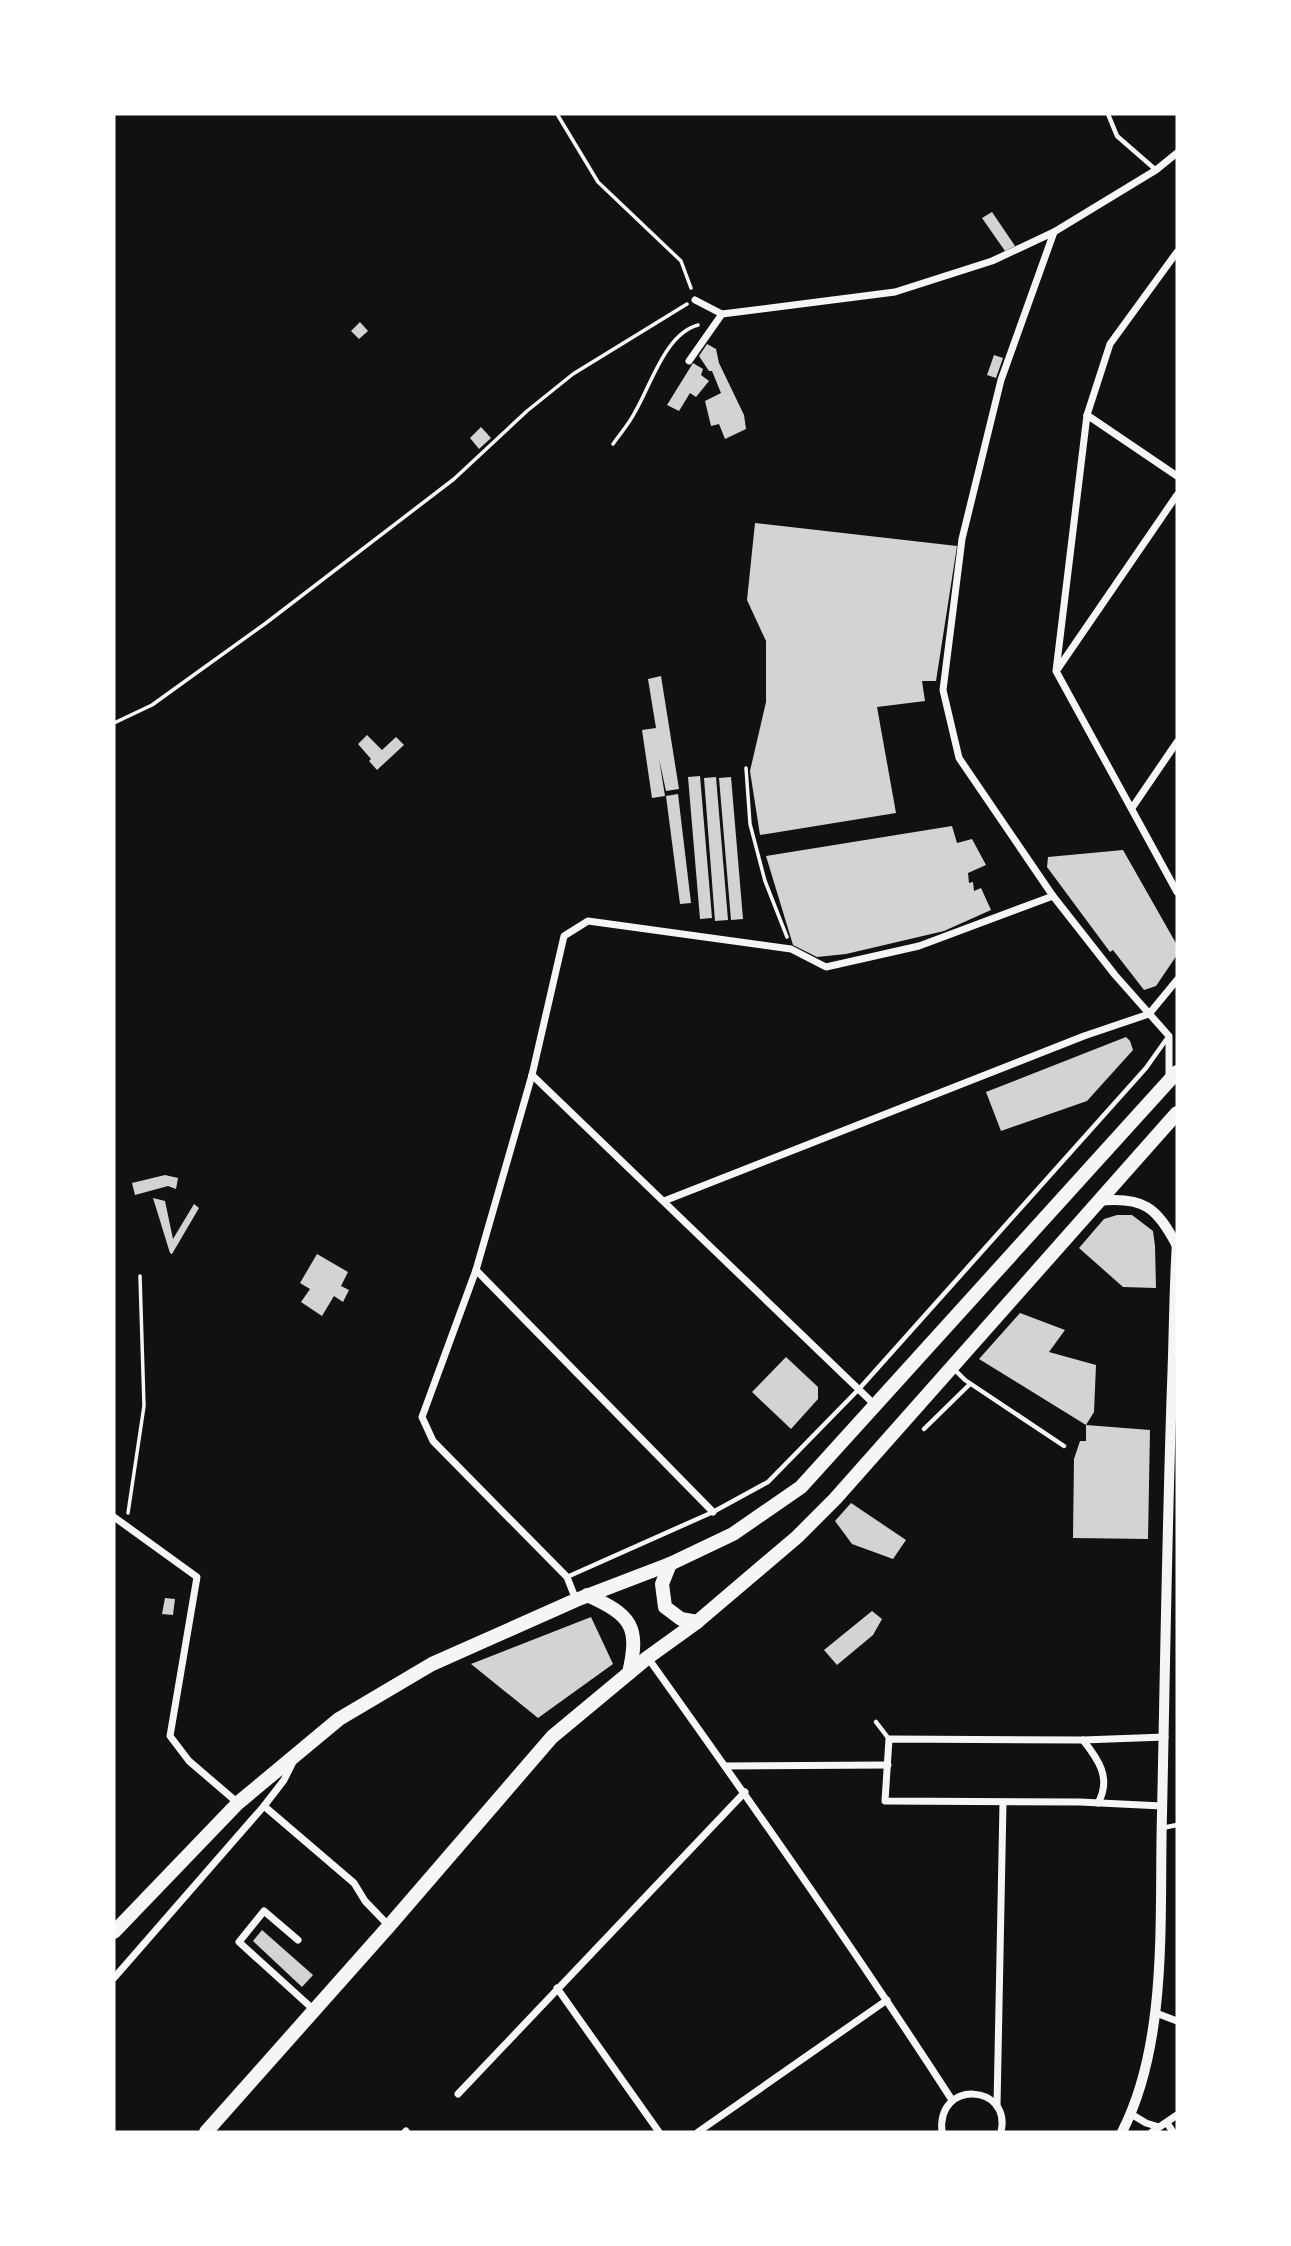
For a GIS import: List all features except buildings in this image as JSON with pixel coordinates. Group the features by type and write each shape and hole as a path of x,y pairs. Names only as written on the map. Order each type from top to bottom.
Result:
{"highway":[{"path":"114,1932 238,1803 339,1719 432,1664 582,1598 670,1564 733,1534 801,1487 1173,1077"},
{"path":"206,2132 390,1926 552,1737 647,1658 697,1622 797,1537 825,1509 1177,1113"},
{"path":"670,1564 662,1584 665,1607 681,1619 697,1622"},
{"path":"582,1598 608,1605 625,1619 633,1630 635,1649 629,1673"}],"street":[{"path":"695,300 722,314 895,292 992,261 1054,232 1156,170 1177,153"},
{"path":"1054,232 1002,380 962,539 943,690 960,758 1053,895 1115,975 1149,1014 1173,1036 1173,1077"},
{"path":"1177,252 1110,344 1087,415 1056,671 1177,892"},
{"path":"689,361 722,314"},
{"path":"1087,415 1177,476"},
{"path":"1056,671 1177,495"},
{"path":"1132,808 1177,742"},
{"path":"582,1598 566,1577 433,1441 422,1418 476,1270 533,1075 564,936 588,920 791,949 826,967 919,946 1053,895"},
{"path":"664,1200 1084,1036 1149,1014 1177,981"},
{"path":"533,1075 876,1405"},
{"path":"1098,1201 1139,1201 1149,1206 1177,1244 1169,1466 1157,2013 1142,2081 1122,2132"},
{"path":"476,1270 713,1512"},
{"path":"114,1517 197,1577 170,1736 189,1761 238,1803"},
{"path":"647,1658 745,1792 952,2100"},
{"path":"1162,1806 885,1801 889,1739 1083,1740 1165,1737"},
{"path":"1083,1740 1100,1762 1104,1792 1098,1803"},
{"path":"114,1978 264,1806 284,1780 296,1753"},
{"path":"725,1766 888,1765"},
{"path":"458,2094 745,1792"},
{"path":"997,2106 1003,1803"},
{"path":"264,1806 354,1883 365,1901 390,1926"},
{"path":"298,1941 264,1911 239,1942 314,2010"},
{"path":"557,1988 659,2132"},
{"path":"698,2132 887,2000"},
{"path":"1157,2013 1177,2021"},
{"path":"942,2132 944,2111 952,2100 972,2093 982,2095 997,2106 1002,2116 1001,2132"},
{"path":"1131,2114 1146,2123 1173,2132"},
{"path":"1160,2127 1177,2115"}],"lane":[{"path":"1108,114 1117,136 1156,170"},
{"path":"566,1577 713,1512 768,1482 859,1389 1173,1036"},
{"path":"952,1367 970,1384 1064,1446"},
{"path":"924,1429 970,1384"},
{"path":"876,1722 889,1739"},
{"path":"1161,1828 1177,1825"}],"path":[{"path":"114,723 152,705 266,623 454,479 527,411 573,374 695,300 681,261 598,182 557,114"},
{"path":"613,444 634,415 669,346 687,328 705,323 713,326"},
{"path":"746,768 750,824 765,881 791,949"},
{"path":"127,1526 144,1406 140,1276"}]}
